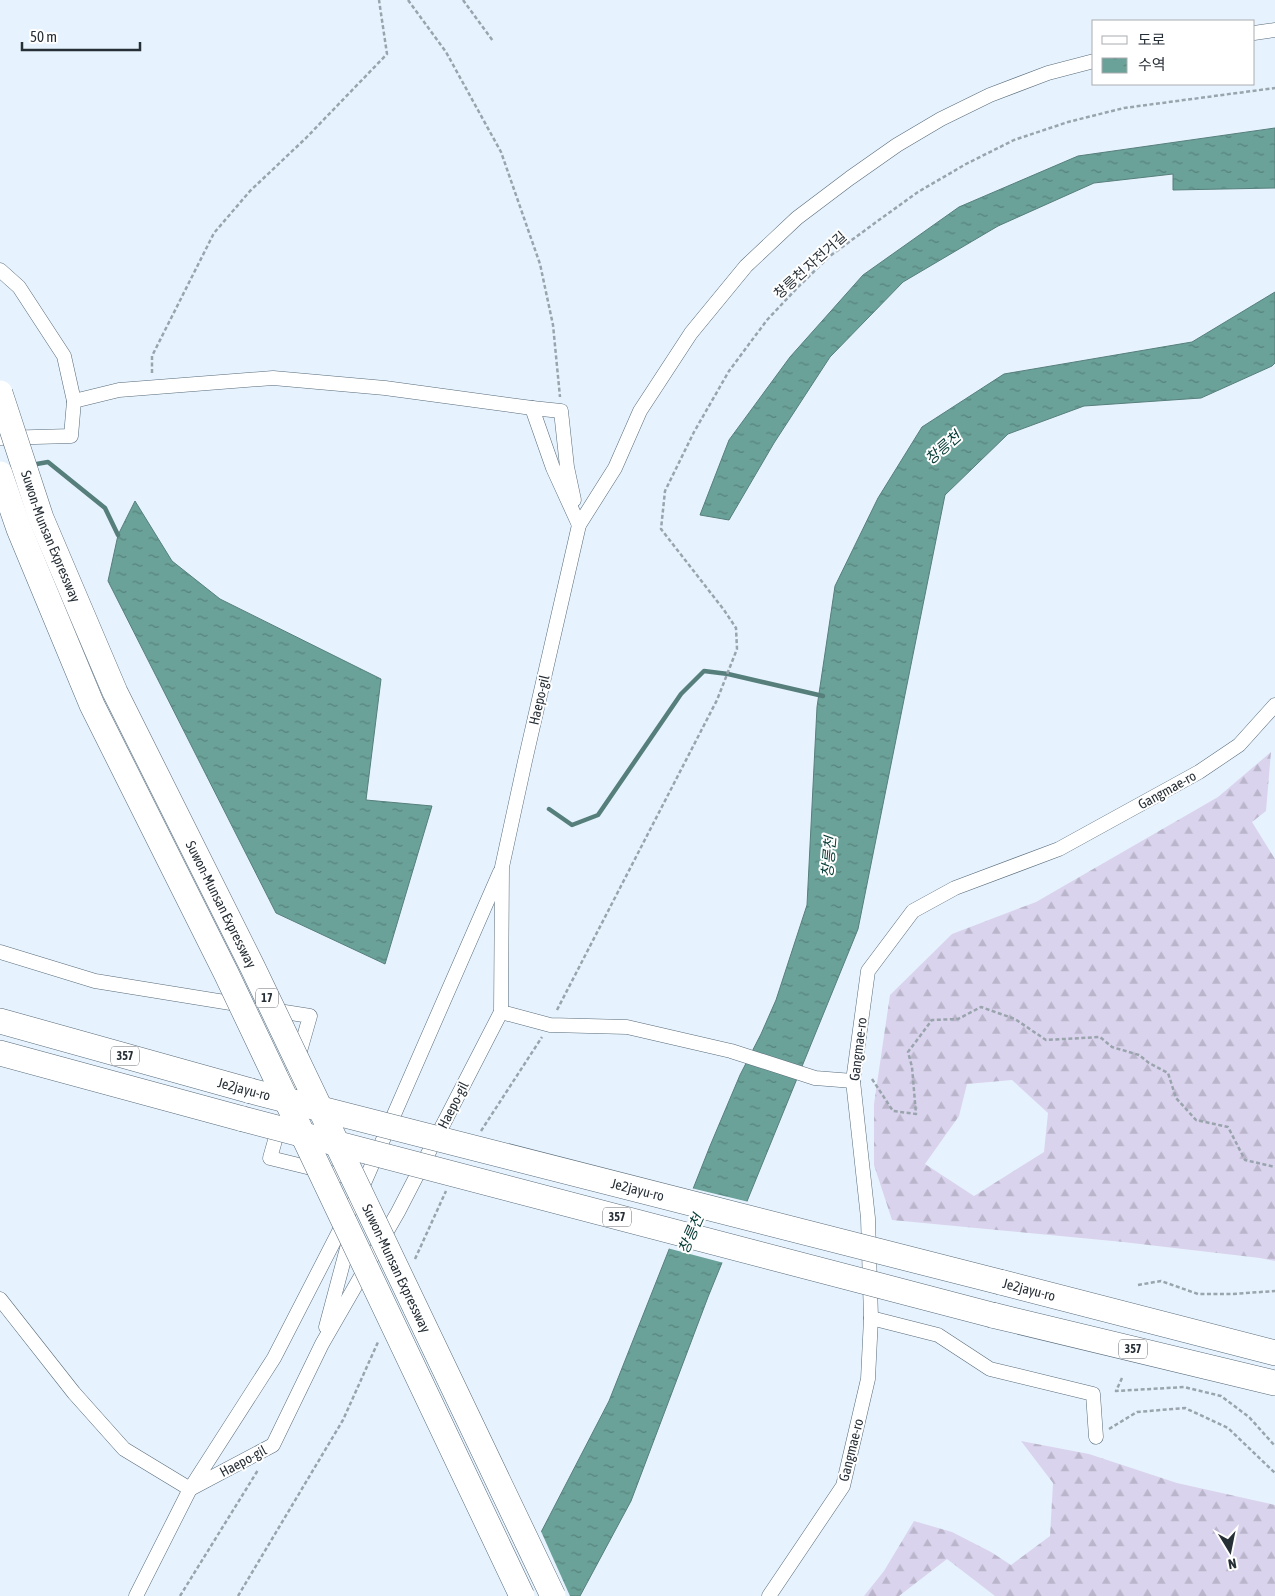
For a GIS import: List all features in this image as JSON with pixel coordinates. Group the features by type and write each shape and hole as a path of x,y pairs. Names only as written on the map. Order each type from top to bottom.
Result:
{"highway":[{"name":"Suwon-Munsan Expressway","path":"0,392 41,518 115,692 257,978 553,1596"},
{"name":"Suwon-Munsan Expressway","path":"0,474 19,529 92,705 231,982 522,1596"},
{"name":"Je2jayu-ro","path":"0,1021 251,1092 1275,1353"},
{"name":"357","path":"0,1053 243,1120 992,1315 1275,1383"}],"street":[{"path":"1255,33 1275,30"},
{"path":"579,525 615,468 640,411 692,333 746,266 797,218 897,145 941,119 990,94 1048,73 1092,62"},
{"path":"0,270 19,287 64,356 74,401 71,436 0,438"},
{"path":"74,401 119,390 273,378 385,388 561,411 567,467 579,525"},
{"path":"532,408 553,468 579,525"},
{"name":"Haepo-gil","path":"190,1489 273,1445 322,1344 398,1212 500,1012 502,867 579,525"},
{"name":"Gangmae-ro","path":"769,1596 842,1486 868,1379 871,1318 868,1218 853,1081 868,972 913,911 955,888 1060,849 1199,772 1239,745 1275,705"},
{"path":"136,1596 190,1489 274,1358 365,1181 502,867"},
{"path":"0,952 95,981 310,1016 270,1158 365,1181"},
{"path":"500,1012 550,1025 627,1027 731,1051 815,1078 853,1081"},
{"path":"322,1344 365,1181"},
{"path":"0,1299 74,1393 124,1450 190,1489"},
{"path":"871,1318 938,1335 990,1369 1093,1394 1096,1437"}],"path":[{"path":"152,387 152,356 214,233 250,192 306,138 387,54 379,0"},
{"path":"408,0 446,52 501,152 540,264 553,325 561,411"},
{"path":"463,0 493,41"},
{"name":"창릉천 자전거길","path":"717,700 737,649 736,628 661,529 665,491 694,432 729,372 766,320 830,256 879,220 918,192 966,164 1014,140 1068,122 1124,108 1275,88"},
{"path":"872,1079 893,1111 916,1114 912,1067 908,1052 932,1020 958,1019 981,1007 1015,1019 1046,1040 1100,1036 1112,1047 1139,1056 1168,1073 1176,1098 1196,1120 1228,1127 1245,1160 1275,1166"},
{"path":"1138,1285 1161,1281 1198,1294 1233,1294 1275,1290"},
{"path":"1122,1378 1116,1391 1184,1387 1221,1396 1249,1417 1275,1446"},
{"path":"1096,1437 1137,1412 1185,1408 1228,1428 1275,1473"},
{"path":"180,1596 258,1470"}],"green space":[{"path":"1271,752 1266,811 1252,822 1275,859 1275,1261 1123,1242 892,1220 874,1165 874,1104 890,995 952,934 1036,902 1218,797","holes":["1012,1080 1048,1113 1044,1152 974,1196 925,1164 959,1116 967,1084"]},
{"path":"1021,1441 1089,1454 1177,1483 1275,1505 1275,1596 995,1596 947,1559 899,1596 864,1596 884,1571 914,1521 952,1532 991,1552 1011,1565 1050,1536 1053,1483"}],"water":[{"path":"1275,128 1275,188 1173,190 1173,174 1094,183 998,226 903,282 830,357 774,443 729,520 700,515 729,440 790,357 863,275 959,207 1078,156"},
{"name":"창릉천","path":"1275,292 1275,363 1272,366 1201,398 1084,406 1008,434 945,495 858,929 708,1297 631,1501 580,1596 508,1596 609,1401 710,1146 740,1075 776,1000 807,905 817,707 835,586 878,498 922,427 1004,374 1192,342"},
{"path":"135,501 172,561 220,599 381,679 366,800 432,806 385,964 276,913 108,581 118,535"}],"pier":[{"path":"691,1188 749,1202 724,1263 667,1248"},
{"path":"540,1529 570,1596 513,1596 509,1589"}],"waterway":[{"path":"31,465 48,462 105,508 118,535"},
{"path":"549,809 572,825 598,815 681,694 704,671 728,674 823,696"}]}
